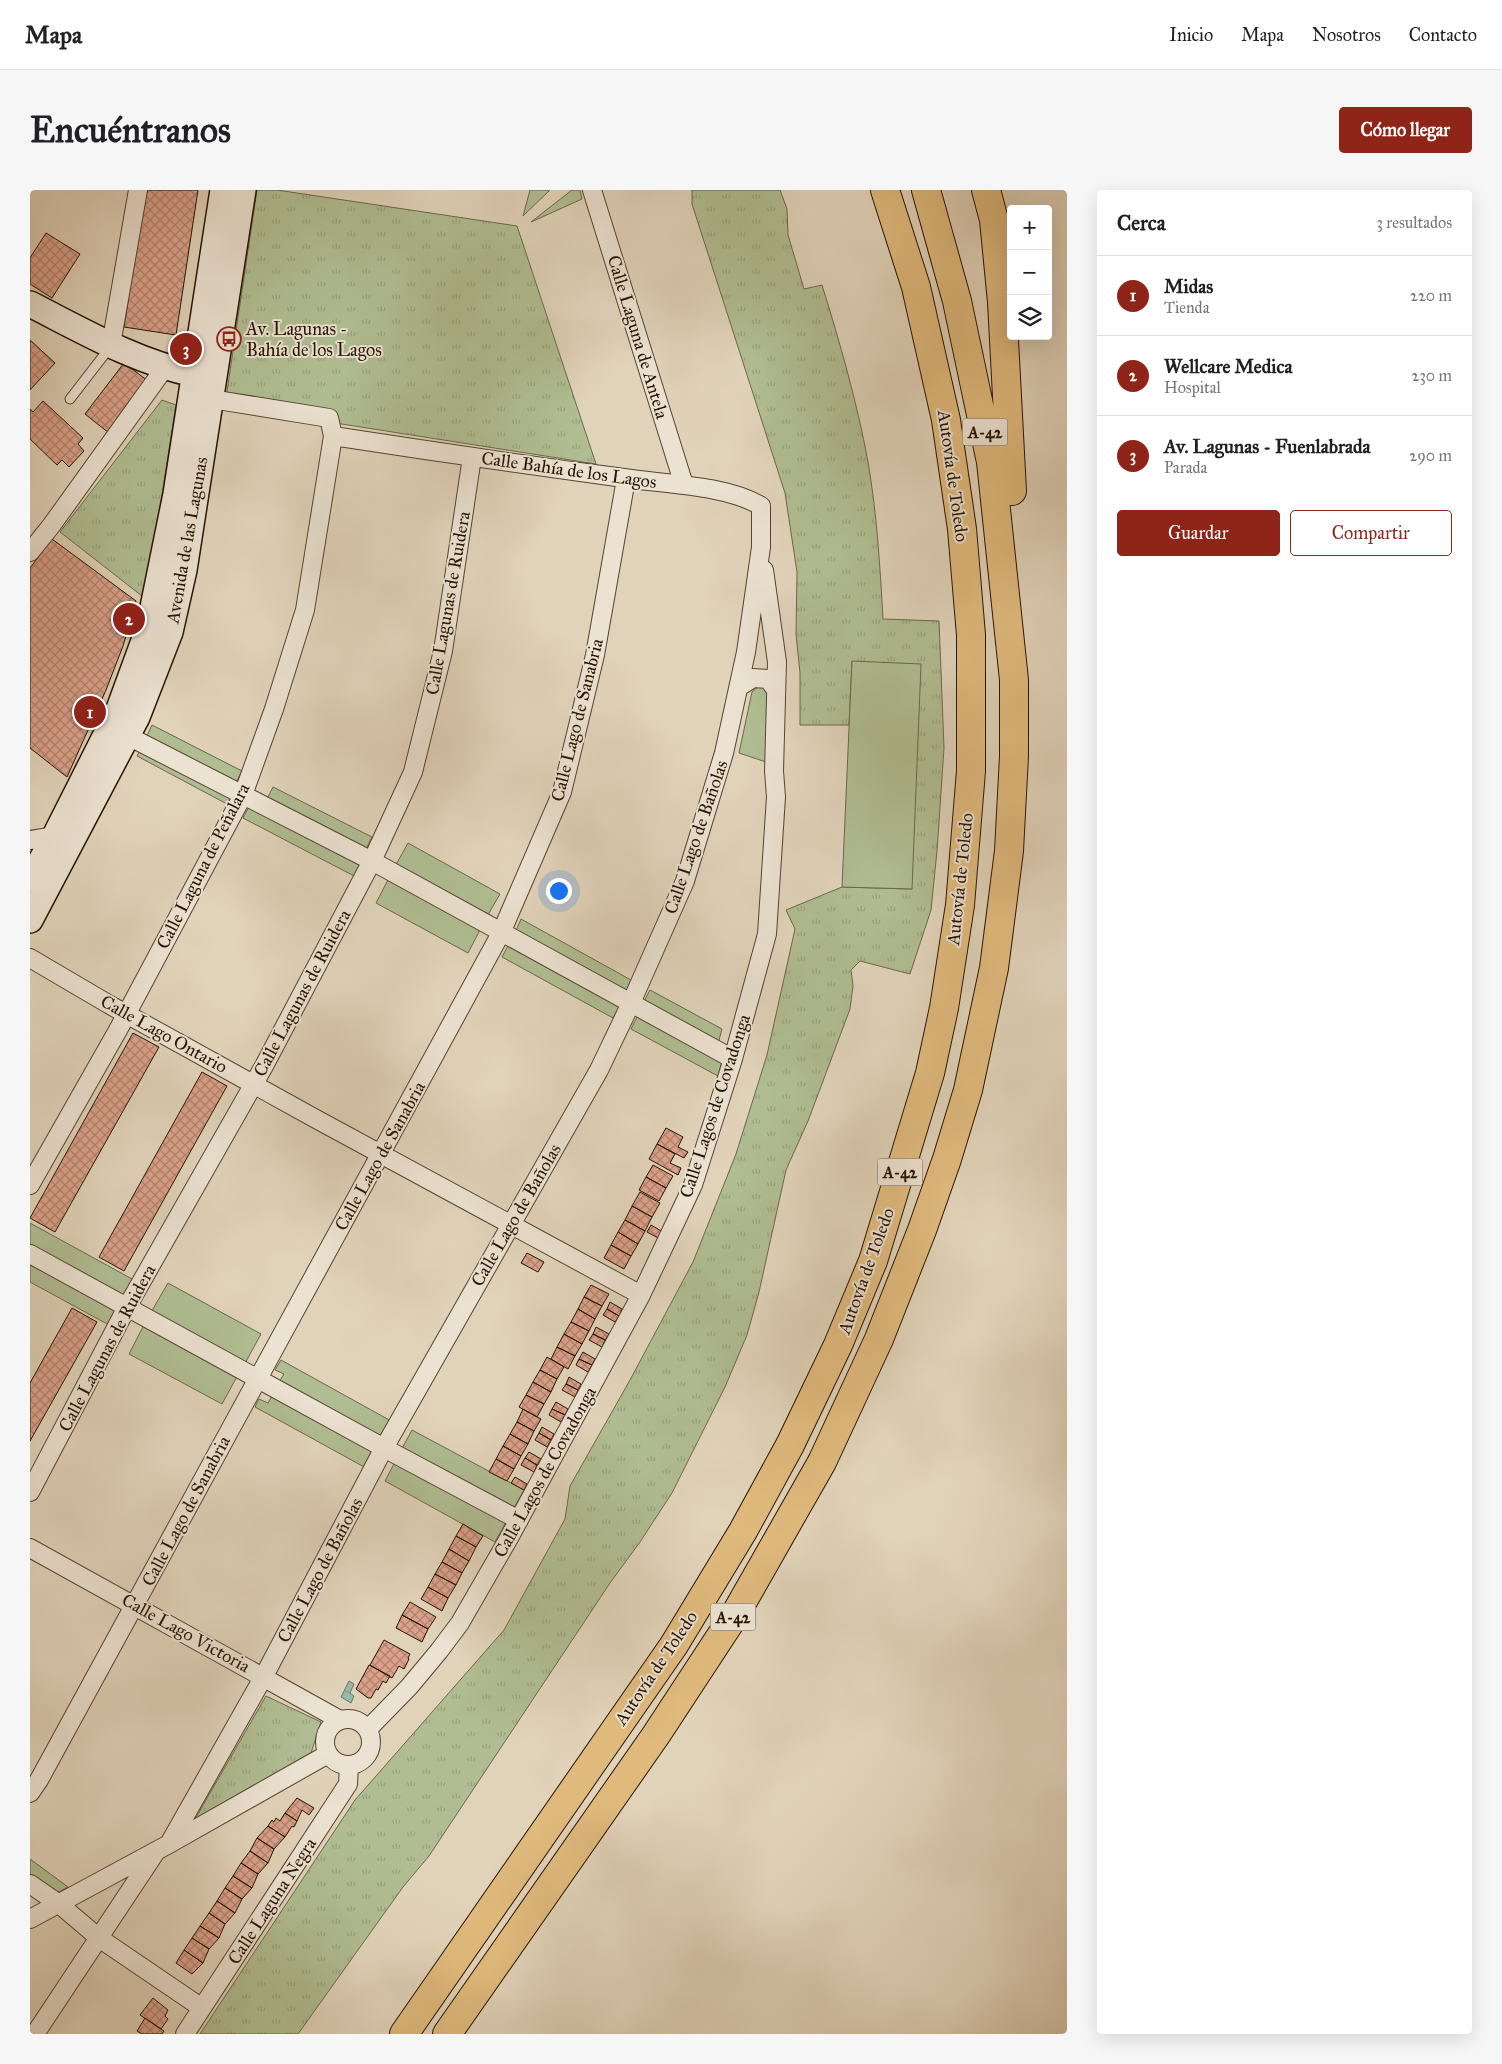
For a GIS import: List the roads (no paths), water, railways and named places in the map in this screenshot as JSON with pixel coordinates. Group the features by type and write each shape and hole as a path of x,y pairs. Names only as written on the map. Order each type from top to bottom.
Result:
{"highway":[{"name":"Autovía de Toledo","path":"404,2034 674,1645 790,1446 838,1346 874,1261 930,1073 944,1008 960,905 971,772 971,635 962,529 946,420 916,287 885,190"},
{"name":"Autovía de Toledo","path":"447,2034 656,1735 736,1613 822,1462 879,1339 922,1230 947,1159 968,1090 994,968 1009,851 1014,756 1014,680 991,462 957,301 926,190"},
{"path":"986,190 994,220 1002,302 1016,551 1014,680"}],"main road":[{"name":"Avenida de las Lagunas","path":"30,880 55,836 119,710 149,627 176,494 223,190"},
{"name":"Avenida de las Lagunas","path":"30,920 128,736 170,632 184,570 243,190"},
{"path":"30,304 111,345 166,366 194,374"}],"street":[{"path":"111,345 138,190"},
{"name":"Calle Laguna de Antela","path":"592,190 684,485"},
{"path":"30,552 52,526 166,366"},
{"path":"211,399 329,418 333,436"},
{"name":"Calle Bahía de los Lagos","path":"333,436 472,457 684,485 747,498 761,506 761,547"},
{"name":"Calle Laguna de Peñalara","path":"30,1185 126,1014 243,795 274,709 305,610 333,436"},
{"name":"Calle Lagunas de Ruidera","path":"30,1492 127,1307 254,1085 372,861 413,772 441,659 472,457"},
{"name":"Calle Lago de Sanabria","path":"30,1793 136,1605 501,933 562,792 595,655 626,478"},
{"name":"Calle Lago de Bañolas","path":"35,2034 99,1938 163,1848 264,1676 384,1448 599,1070 631,1003 685,880 724,753 746,652 761,547"},
{"name":"Calle Lagos de Covadonga","path":"368,1729 409,1687 450,1638 519,1520 641,1295 693,1185 733,1059 767,934 776,797 774,771 777,662 761,547"},
{"path":"739,687 753,678 768,679 776,690"},
{"path":"128,736 372,861 733,1059"},
{"path":"30,840 55,836"},
{"name":"Calle Lago Ontario","path":"30,958 254,1085 641,1295"},
{"path":"30,1254 519,1520"},
{"name":"Calle Lago Victoria","path":"30,1548 264,1676 340,1720"},
{"path":"355,1719 368,1729 372,1741 367,1756 357,1764 341,1764 328,1754 325,1746 328,1730 340,1720 355,1719"},
{"path":"30,1919 163,1848 328,1754"},
{"name":"Calle Laguna Negra","path":"186,2034 348,1784 349,1765"},
{"path":"30,1884 59,1904 99,1938 202,2008"}],"lane":[{"path":"70,399 111,345"}],"water":[{"path":"349,1681 354,1684 350,1693 354,1696 351,1703 341,1697"}],"place":[{"name":"Av. Lagunas - Bahía de los Lagos","path":"229,339"},
{"name":"Av. Lagunas - Fuenlabrada","path":"186,349"},
{"name":"Wellcare Medica","path":"129,619"},
{"name":"Midas","path":"90,712"}]}
